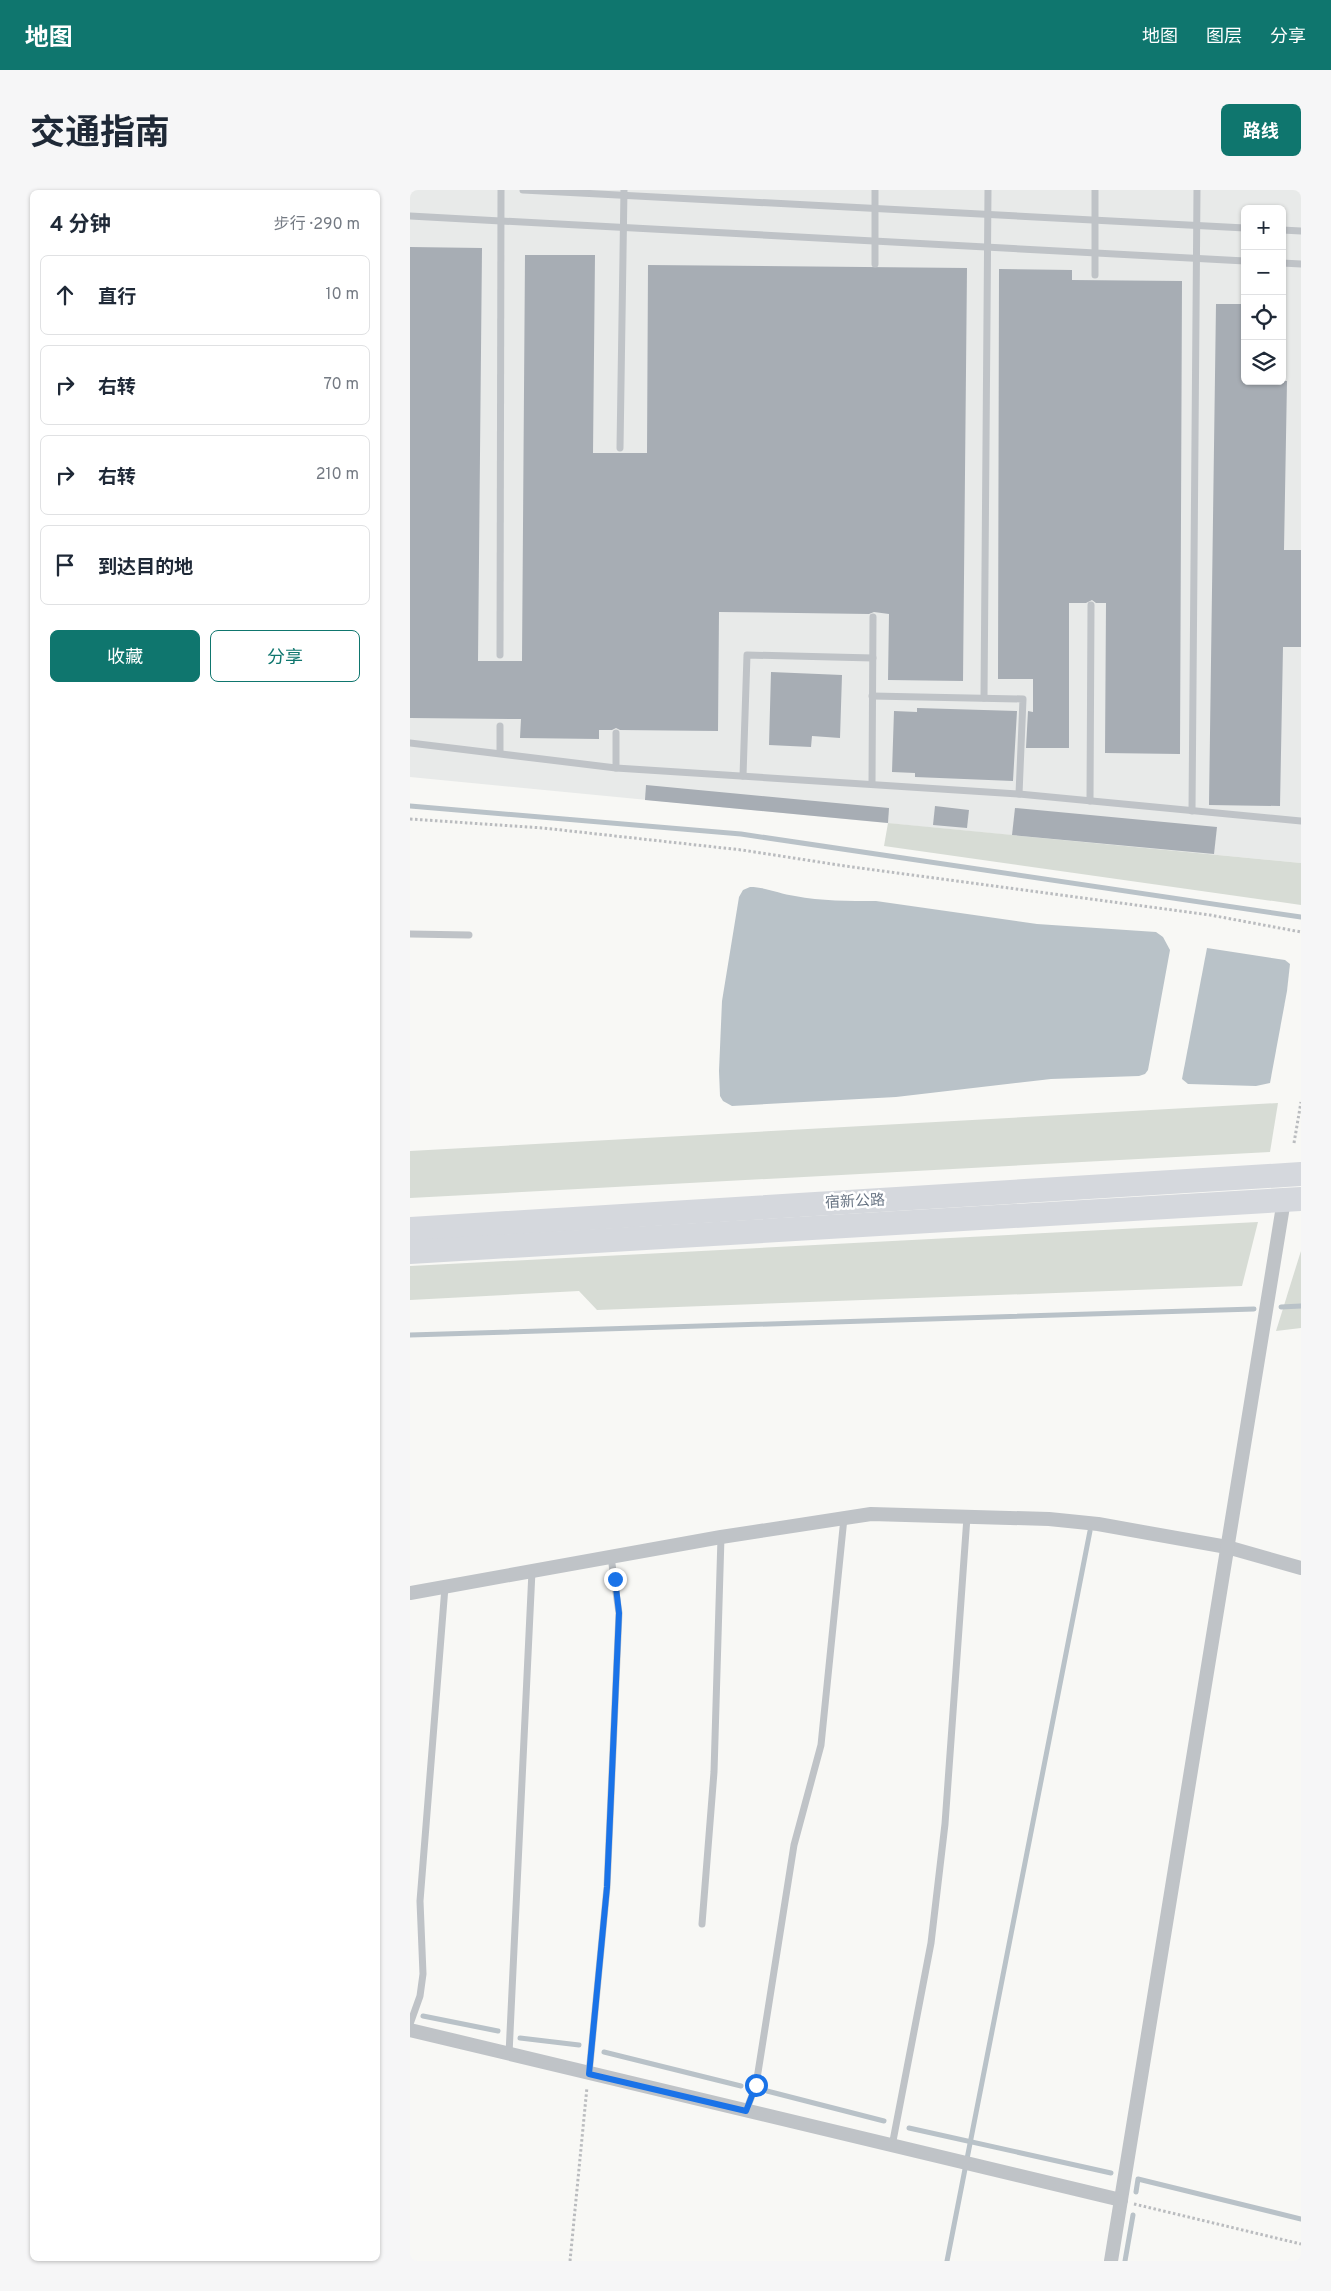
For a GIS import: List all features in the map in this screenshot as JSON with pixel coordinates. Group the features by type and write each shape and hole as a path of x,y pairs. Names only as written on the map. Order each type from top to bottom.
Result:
{"highway":[{"name":"宿新公路","path":"410,1228 1301,1174"},
{"name":"宿新公路","path":"410,1252 1293,1199"}],"street":[{"path":"1112,2261 1227,1548 1293,1199"},
{"path":"410,1593 721,1537 871,1514 1049,1519 1098,1524 1227,1548 1301,1568"},
{"path":"410,2030 1121,2200"}],"lane":[{"path":"500,655 501,190"},
{"path":"523,190 624,193 875,209 1241,228"},
{"path":"875,190 875,264"},
{"path":"984,698 988,190"},
{"path":"1095,190 1095,275"},
{"path":"1192,811 1197,190"},
{"path":"620,448 624,193"},
{"path":"410,216 1241,261"},
{"path":"1286,230 1301,231"},
{"path":"1286,263 1301,264"},
{"path":"1090,801 1091,605"},
{"path":"872,784 873,617"},
{"path":"743,776 747,655 872,658"},
{"path":"872,696 1023,699 1020,794"},
{"path":"500,726 500,752"},
{"path":"616,733 616,768"},
{"path":"410,743 500,752 616,768 1020,794 1301,821"},
{"path":"410,934 468,936"},
{"path":"892,2146 932,1942 945,1824 967,1517"},
{"path":"746,2111 756,2085 794,1845 821,1745 844,1518"},
{"path":"702,1924 714,1772 721,1537"},
{"path":"589,2074 607,1887 619,1623 611,1557"},
{"path":"510,2054 532,1571"},
{"path":"410,2024 420,1996 423,1974 420,1902 445,1587"}],"path":[{"path":"410,819 543,828 742,850 845,866 1210,915 1301,932"},
{"path":"1294,1143 1301,1102"},
{"path":"570,2261 589,2074"},
{"path":"1121,2200 1301,2244"}],"shaded area":[{"path":"410,190 1301,190 1301,863 410,777"},
{"path":"888,823 1301,863 1301,905 884,846"},
{"path":"750,887 805,898 876,901 1037,924 1156,932 1163,937 1170,950 1148,1070 1145,1074 1139,1076 1051,1079 896,1097 732,1106 723,1101 720,1096 719,1071 722,1001 739,897 743,890"},
{"path":"1207,948 1285,960 1290,964 1287,991 1270,1083 1256,1086 1188,1084 1182,1079"},
{"path":"1278,1103 1270,1152 410,1198 410,1151"},
{"path":"1258,1222 1242,1286 597,1310 579,1291 410,1300 410,1266"},
{"path":"1301,1251 1301,1328 1276,1331 1300,1254"}],"building":[{"path":"410,247 482,248 478,661 522,661 525,255 595,255 593,453 647,453 648,265 967,268 963,681 888,680 889,614 874,612 869,614 719,612 718,731 620,730 616,728 612,730 599,730 599,739 520,738 521,719 410,718"},
{"path":"999,269 1072,270 1072,280 1182,281 1180,754 1105,753 1106,603 1096,603 1092,600 1086,603 1069,603 1069,748 1026,748 1028,711 1033,712 1033,679 998,679"},
{"path":"1216,304 1241,304 1241,385 1286,385 1287,381 1284,550 1301,550 1301,647 1283,647 1280,806 1209,805"},
{"path":"771,672 842,675 840,738 812,736 811,747 769,745"},
{"path":"917,708 1017,711 1013,781 915,777 915,773 892,772 894,711 917,712"},
{"path":"646,785 889,808 888,823 645,800"},
{"path":"935,806 969,810 967,828 933,825"},
{"path":"1015,808 1217,827 1214,854 1012,835"}],"waterway":[{"path":"410,806 741,834 1301,917"},
{"path":"1281,1307 1301,1306"},
{"path":"410,1335 1254,1309"},
{"path":"947,2261 1090,1531"},
{"path":"423,2016 498,2031"},
{"path":"520,2038 579,2045"},
{"path":"604,2052 741,2086"},
{"path":"767,2091 884,2121"},
{"path":"909,2128 1111,2173"},
{"path":"1136,2192 1138,2179 1301,2219"},
{"path":"1125,2261 1133,2215"}],"route":[{"path":"615,1579 619,1613 607,1887 589,2074 746,2111 756,2085"}]}
